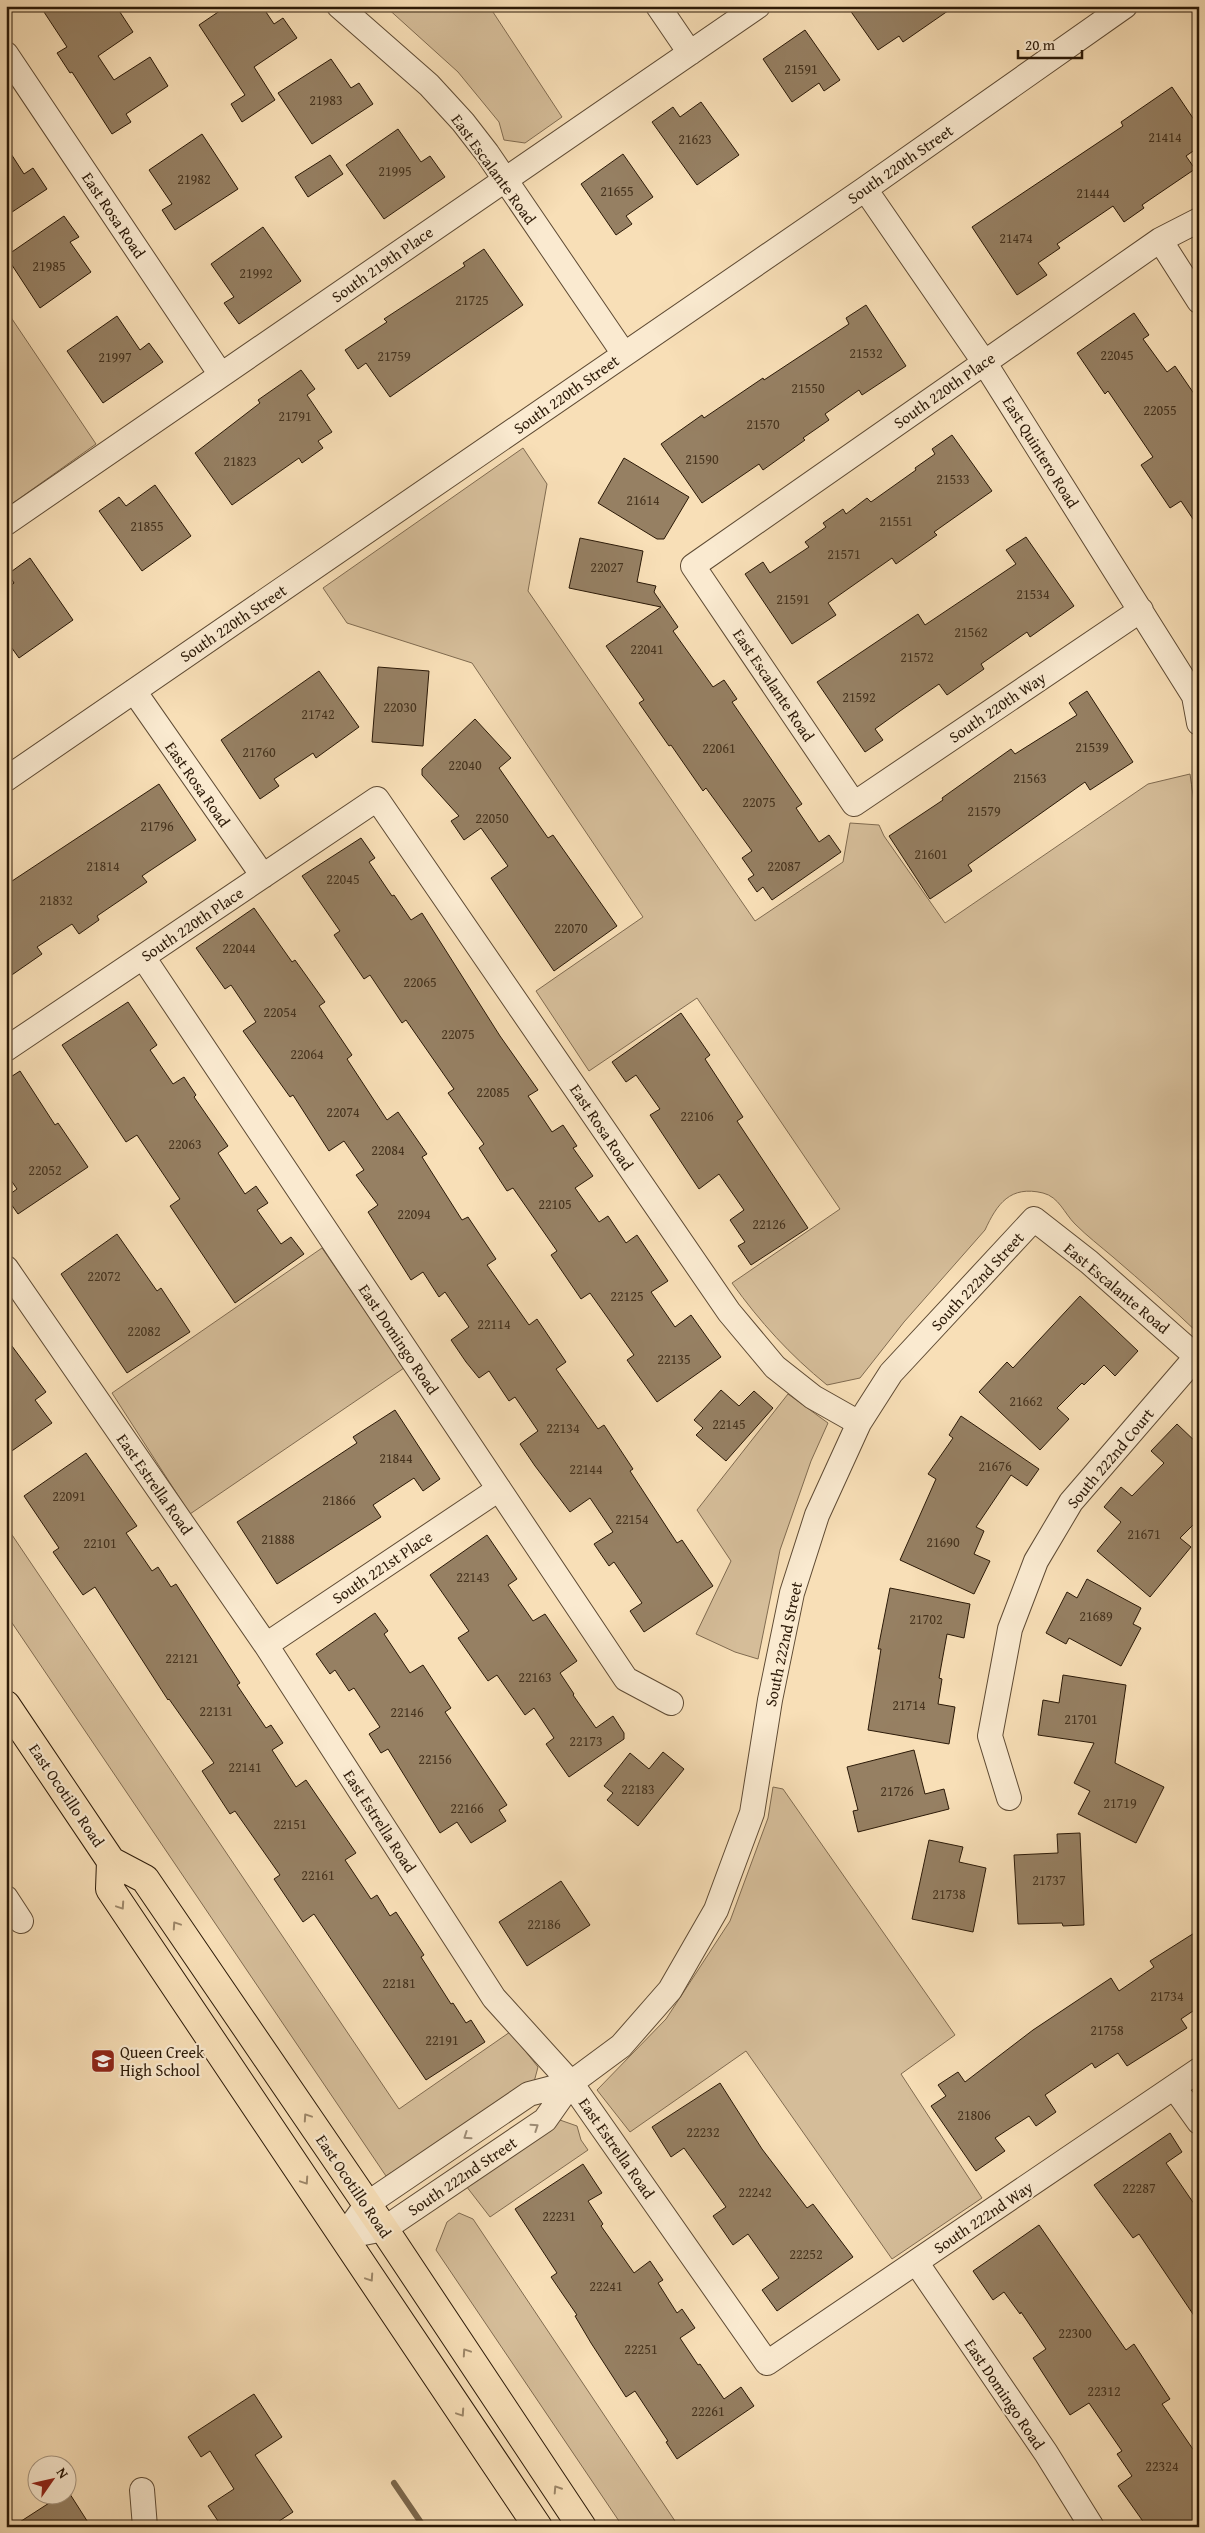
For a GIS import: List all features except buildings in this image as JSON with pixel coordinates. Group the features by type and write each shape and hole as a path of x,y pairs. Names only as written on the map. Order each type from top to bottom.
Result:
{"main road":[{"name":"East Ocotillo Road","path":"6,1705 111,1861 145,1879 384,2229 582,2527"},
{"name":"East Ocotillo Road","path":"111,1861 110,1890 538,2527"}],"street":[{"name":"East Escalante Road","path":"339,6 429,86 463,122 624,354"},
{"path":"658,6 690,54"},
{"name":"South 219th Place","path":"6,523 758,6"},
{"name":"South 220th Street","path":"6,779 865,189 1125,6"},
{"name":"East Rosa Road","path":"6,54 221,375"},
{"name":"East Quintero Road","path":"865,189 984,362 1194,696 1199,723"},
{"name":"South 220th Place","path":"693,566 1160,240 1199,220"},
{"path":"1160,240 1199,301"},
{"name":"East Escalante Road","path":"693,566 854,804"},
{"name":"South 220th Way","path":"854,804 1140,610"},
{"name":"East Rosa Road","path":"134,692 263,876"},
{"name":"East Rosa Road","path":"377,799 729,1312 775,1368 813,1397 859,1424"},
{"name":"South 220th Place","path":"6,1049 377,799"},
{"name":"East Domingo Road","path":"142,957 626,1679 671,1703"},
{"name":"East Escalante Road","path":"1034,1219 1090,1262 1198,1358"},
{"name":"South 222nd Street","path":"343,2237 384,2229 546,2120 571,2083 621,2046 670,1990 716,1910 752,1814 770,1700 792,1593 817,1515 859,1424 891,1373 1034,1219"},
{"name":"East Estrella Road","path":"6,1268 266,1645 494,1998 571,2083 767,2363"},
{"name":"South 222nd Court","path":"1009,1798 990,1736 1010,1630 1036,1561 1071,1502 1198,1358"},
{"name":"South 221st Place","path":"266,1645 499,1489"},
{"path":"6,1898 21,1921"},
{"name":"South 222nd Way","path":"767,2363 1199,2070"},
{"name":"South 222nd Street","path":"343,2237 367,2204 529,2094 571,2083"},
{"path":"1174,2087 1199,2122"},
{"name":"East Domingo Road","path":"916,2262 1046,2454 1092,2527"},
{"path":"142,2490 144,2527"}],"shaded area":[{"path":"385,6 489,6 562,117 525,143 504,140 499,122 458,72"},
{"path":"6,310 96,444 6,508"},
{"path":"523,448 547,484 528,591 755,921 843,862 850,823 879,825 884,836 945,923 1148,784 1190,774 1198,857 1195,892 1199,903 1199,1334 1071,1220 1053,1198 1043,1193 1032,1191 1013,1194 1000,1205 994,1212 985,1230 904,1322 860,1378 827,1385 788,1350 765,1325 732,1283 840,1209 697,998 589,1071 536,991 643,917 472,663 347,623 323,588"},
{"path":"322,1248 404,1368 190,1514 112,1393"},
{"path":"788,1394 828,1423 811,1461 780,1550 758,1659 735,1652 696,1634 731,1561 697,1510"},
{"path":"6,1526 399,2109 510,2032 538,2067 534,2082 386,2176 6,1614"},
{"path":"773,1787 783,1789 955,2035 901,2074 982,2198 892,2259 746,2051 630,2132 597,2090 666,2019 730,1921 768,1818"},
{"path":"557,2119 577,2126 581,2140 588,2150 490,2217 463,2182"},
{"path":"459,2213 473,2219 679,2527 623,2527 436,2250 447,2222"}],"waterway":[{"path":"394,2483 424,2527"}],"place":[{"name":"Queen Creek High School","path":"103,2061"}]}
